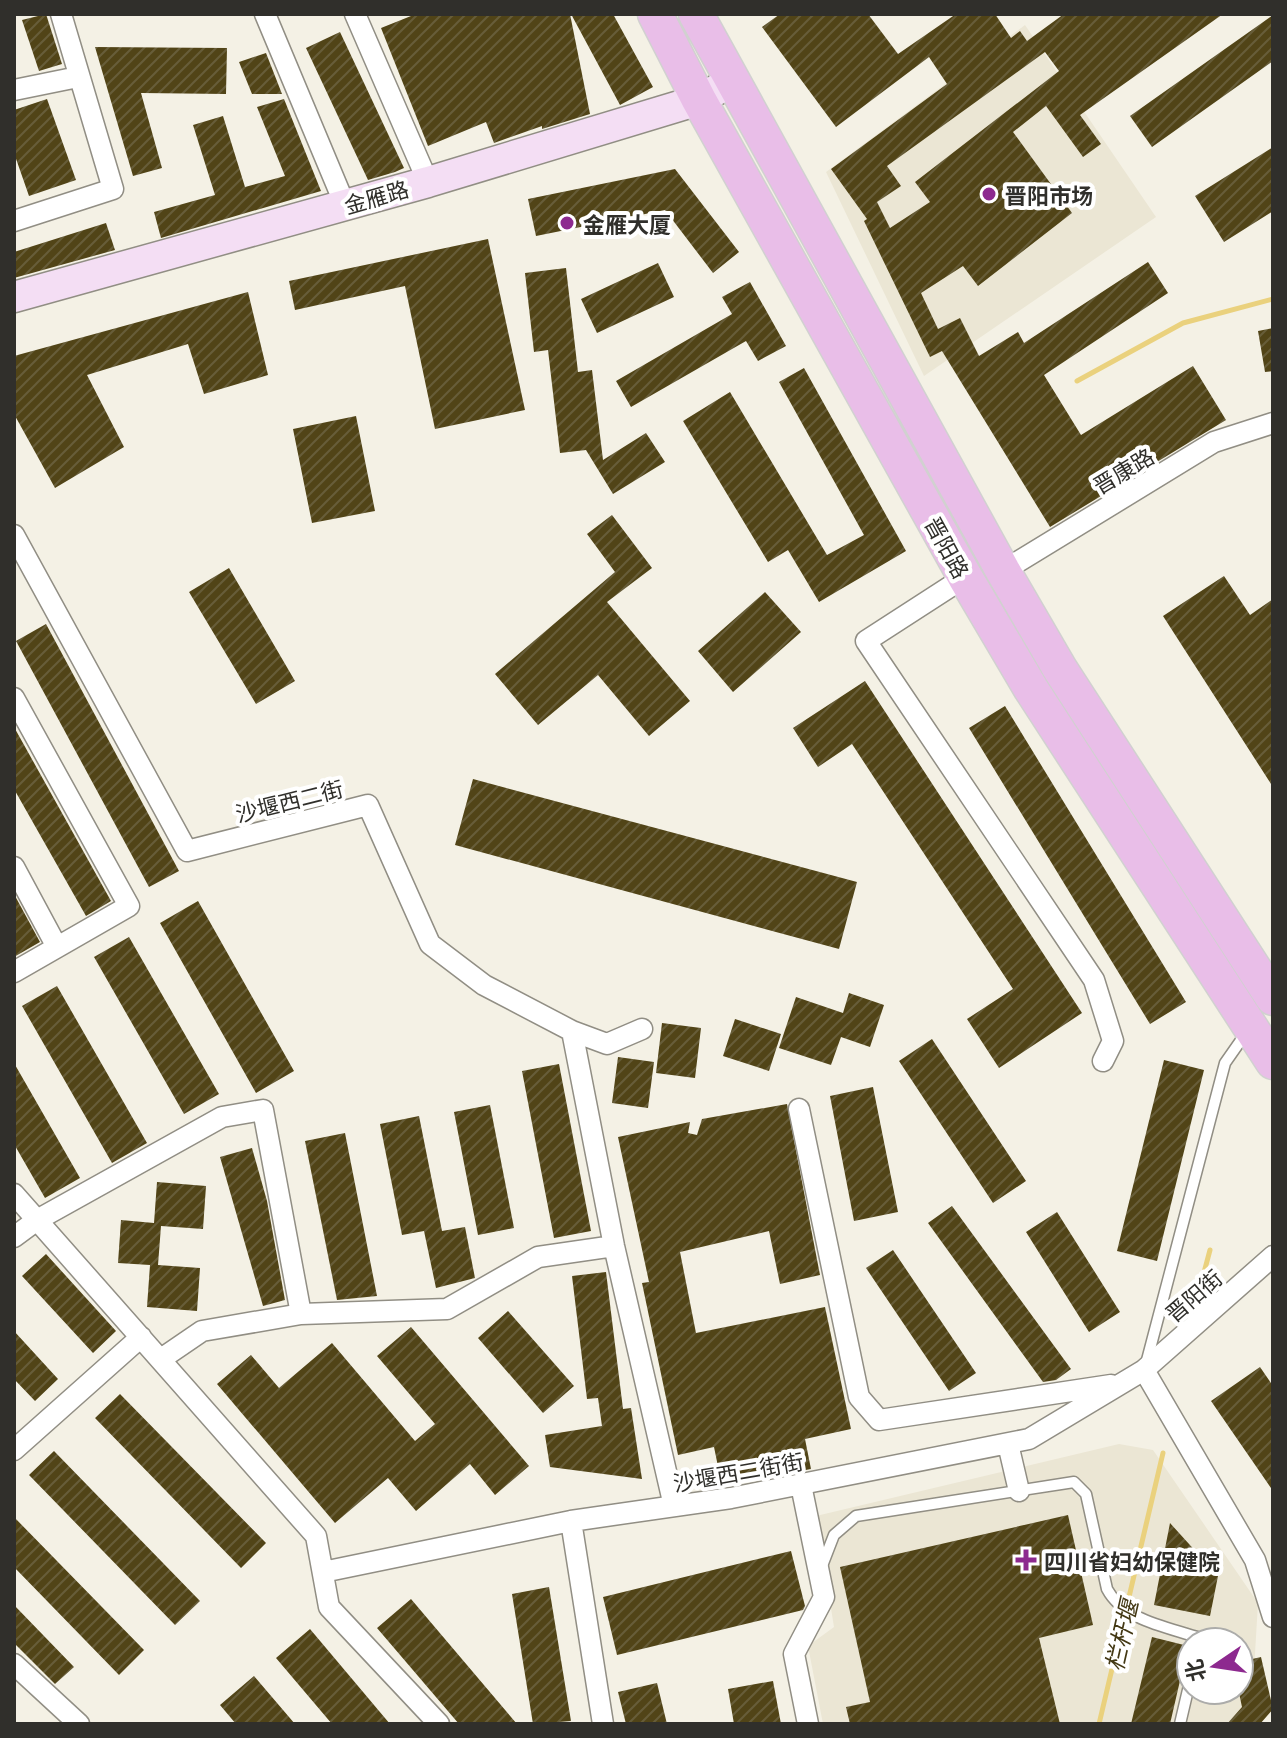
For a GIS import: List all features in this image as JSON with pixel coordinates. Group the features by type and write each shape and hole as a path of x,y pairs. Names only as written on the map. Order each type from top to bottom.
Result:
{"main road":[{"name":"晋阳路","path":"655,14 699,100 965,577 1031,689 1273,1062"},
{"name":"晋阳路","path":"696,14 1060,669 1273,998"}],"street":[{"path":"14,221 113,189 61,14"},
{"path":"265,14 345,205"},
{"path":"355,14 428,182"},
{"path":"14,90 78,77"},
{"name":"金雁路","path":"14,297 428,182 699,100 732,81"},
{"name":"晋康路","path":"1003,571 1214,442 1273,423"},
{"name":"沙堰西二街","path":"14,535 22,568 187,851 368,805 430,944 484,985 572,1031 607,1044 642,1029"},
{"path":"14,582 22,568"},
{"path":"965,577 866,641 1094,980 1113,1041 1103,1061"},
{"path":"14,698 129,906 14,972"},
{"path":"14,867 57,947"},
{"path":"572,1031 614,1246 674,1506"},
{"path":"799,1109 859,1397 879,1420 1123,1383"},
{"path":"14,1237 37,1220 222,1117 263,1110 301,1314"},
{"path":"14,1194 316,1536 329,1607 439,1724"},
{"path":"161,1359 202,1331 301,1314 447,1309 538,1257 614,1246"},
{"name":"晋阳街","path":"1144,1370 1273,1256"},
{"path":"14,1450 141,1337"},
{"path":"1144,1370 1255,1560 1273,1617"},
{"name":"沙堰西二街街","path":"323,1572 571,1521 801,1485 1029,1439 1144,1370"},
{"path":"1008,1444 1019,1491"},
{"path":"801,1485 824,1597 794,1654 808,1724"},
{"path":"571,1521 603,1724"},
{"path":"14,1664 79,1724"}],"lane":[{"path":"1144,1370 1225,1063 1251,1027"},
{"path":"819,1573 834,1535 856,1516 1074,1482 1086,1494 1107,1589 1114,1602 1130,1614 1175,1629"}],"shaded area":[{"name":"晋阳市场","path":"1025,25 1156,217 924,376 826,172"},
{"name":"四川省妇幼保健院","path":"1119,1444 1153,1450 1258,1603 1255,1654 1255,1626 1175,1626 1175,1706 1252,1706 1251,1721 1248,1724 823,1724 808,1646 834,1627 816,1516"}],"building":[{"path":"46,14 62,64 39,71 22,20"},
{"path":"416,14 570,14 590,114 494,143 486,122 428,146 381,28"},
{"path":"571,14 613,14 653,87 620,105"},
{"path":"780,14 868,14 898,54 956,14 995,14 1011,38 1020,31 1027,41 1064,14 1223,14 1080,115 1101,144 1083,157 1046,106 1013,132 1072,213 978,286 963,266 921,293 938,329 960,318 979,356 1018,332 1024,343 1148,262 1168,293 1044,375 1081,435 1193,366 1226,420 1050,527 942,351 930,357 864,221 867,219 831,169 947,84 929,57 836,127 762,27","holes":["1045,52 1059,71 915,182 930,202 890,228 877,202 901,186 887,166"]},
{"path":"1273,15 1273,61 1152,147 1130,116"},
{"path":"340,32 404,168 368,180 306,48"},
{"path":"95,47 227,48 226,94 141,93 162,168 133,176"},
{"path":"266,53 282,94 252,94 239,62"},
{"path":"47,99 76,180 29,196 14,153 14,110"},
{"path":"284,99 321,191 161,238 154,212 215,195 193,125 223,116 245,187 285,176 257,107"},
{"path":"1273,147 1273,211 1224,242 1195,196"},
{"name":"金雁大厦","path":"675,169 739,252 713,273 665,210 536,236 528,199"},
{"path":"106,223 115,250 14,278 14,252"},
{"path":"488,239 525,410 435,429 405,286 295,310 289,281"},
{"path":"658,263 674,297 597,333 581,299"},
{"path":"566,268 578,372 592,370 603,460 646,433 665,462 613,494 586,450 560,453 548,350 534,352 525,273"},
{"path":"750,282 786,346 758,361 746,341 631,407 616,381 732,314 722,297"},
{"path":"248,292 268,375 204,394 188,344 87,375 124,447 55,488 14,414 14,356"},
{"path":"1273,328 1273,371 1265,372 1258,331"},
{"path":"804,368 906,551 819,602 788,550 768,562 683,421 730,392 827,555 864,535 779,382"},
{"path":"356,416 375,511 312,523 293,429"},
{"path":"612,515 652,568 607,602 690,701 649,736 598,675 538,725 495,674 615,572 587,534"},
{"path":"229,568 295,681 256,704 189,592"},
{"path":"1224,576 1250,615 1273,599 1273,787 1163,616"},
{"path":"765,592 801,632 733,692 698,651"},
{"path":"46,624 179,871 149,887 16,641"},
{"path":"865,681 1082,1013 999,1068 967,1019 1013,989 852,744 818,767 793,728"},
{"path":"1005,706 1186,1002 1150,1024 969,728"},
{"path":"14,727 111,901 86,916 14,789"},
{"path":"473,779 857,882 839,949 455,845"},
{"path":"14,894 40,942 14,957"},
{"path":"198,901 294,1071 256,1093 160,923"},
{"path":"129,937 219,1094 184,1114 94,957"},
{"path":"57,986 147,1143 112,1163 22,1006"},
{"path":"849,993 884,1005 870,1047 841,1037 831,1065 779,1048 796,997 843,1013"},
{"path":"735,1019 781,1034 769,1071 723,1056"},
{"path":"662,1023 701,1028 695,1078 656,1073"},
{"path":"932,1039 1026,1181 993,1203 899,1061"},
{"path":"618,1057 654,1062 648,1108 612,1103"},
{"path":"1164,1060 1204,1070 1157,1261 1117,1251"},
{"path":"14,1063 80,1178 45,1198 14,1144"},
{"path":"559,1064 591,1231 554,1238 522,1071"},
{"path":"873,1087 898,1212 854,1221 830,1096"},
{"path":"787,1104 820,1275 780,1284 769,1231 680,1252 696,1333 825,1307 851,1429 805,1439 811,1469 722,1486 714,1447 678,1455 642,1283 649,1282 618,1137 690,1122 688,1133 697,1135 702,1119"},
{"path":"490,1105 514,1228 478,1235 454,1112"},
{"path":"419,1116 442,1231 465,1227 475,1278 436,1288 424,1231 402,1235 380,1124"},
{"path":"345,1133 377,1296 337,1300 305,1141"},
{"path":"252,1148 267,1201 285,1300 263,1306 220,1157"},
{"path":"157,1182 206,1186 203,1229 161,1226 158,1265 200,1268 197,1311 147,1307 150,1265 118,1263 121,1220 154,1223"},
{"path":"952,1206 1071,1369 1056,1380 1043,1382 928,1223"},
{"path":"1057,1212 1120,1312 1089,1332 1026,1232"},
{"path":"893,1250 976,1373 949,1391 866,1268"},
{"path":"46,1254 116,1331 93,1353 22,1276"},
{"path":"606,1272 623,1409 631,1408 642,1479 550,1467 545,1435 602,1426 598,1398 587,1399 572,1276"},
{"path":"508,1311 574,1386 543,1413 478,1338"},
{"path":"411,1327 529,1466 495,1495 470,1464 416,1511 388,1478 335,1523 217,1384 251,1355 279,1388 332,1343 415,1441 435,1424 377,1356"},
{"path":"14,1331 58,1379 35,1401 14,1379"},
{"path":"1260,1367 1273,1386 1273,1491 1211,1401"},
{"path":"120,1394 266,1543 241,1568 95,1418"},
{"path":"54,1451 200,1601 175,1625 29,1475"},
{"path":"1068,1515 1093,1625 1039,1638 1060,1724 850,1724 846,1707 870,1702 840,1567"},
{"path":"14,1517 144,1650 119,1675 14,1567"},
{"path":"1170,1523 1218,1576 1210,1616 1154,1605"},
{"path":"791,1551 805,1606 803,1610 617,1655 603,1597"},
{"path":"549,1587 571,1721 533,1724 512,1594"},
{"path":"411,1599 517,1724 459,1724 377,1628"},
{"path":"14,1605 74,1667 55,1684 14,1643"},
{"path":"310,1629 390,1724 332,1724 276,1658"},
{"path":"1152,1637 1175,1643 1175,1702 1170,1724 1131,1724"},
{"path":"1261,1657 1273,1709 1260,1724 1227,1724 1242,1706 1255,1706 1255,1658"},
{"path":"254,1676 295,1724 236,1724 220,1705"},
{"path":"773,1681 781,1724 734,1724 728,1689"},
{"path":"657,1683 667,1724 626,1724 618,1692"}],"waterway":[{"path":"1077,381 1183,323 1273,299"},
{"name":"栏杆堰","path":"1194,1310 1210,1250"},
{"name":"栏杆堰","path":"1099,1724 1163,1453"}],"place":[{"name":"晋阳市场","path":"989,194"},
{"name":"金雁大厦","path":"567,223"},
{"name":"四川省妇幼保健院","path":"1026,1560"}]}
